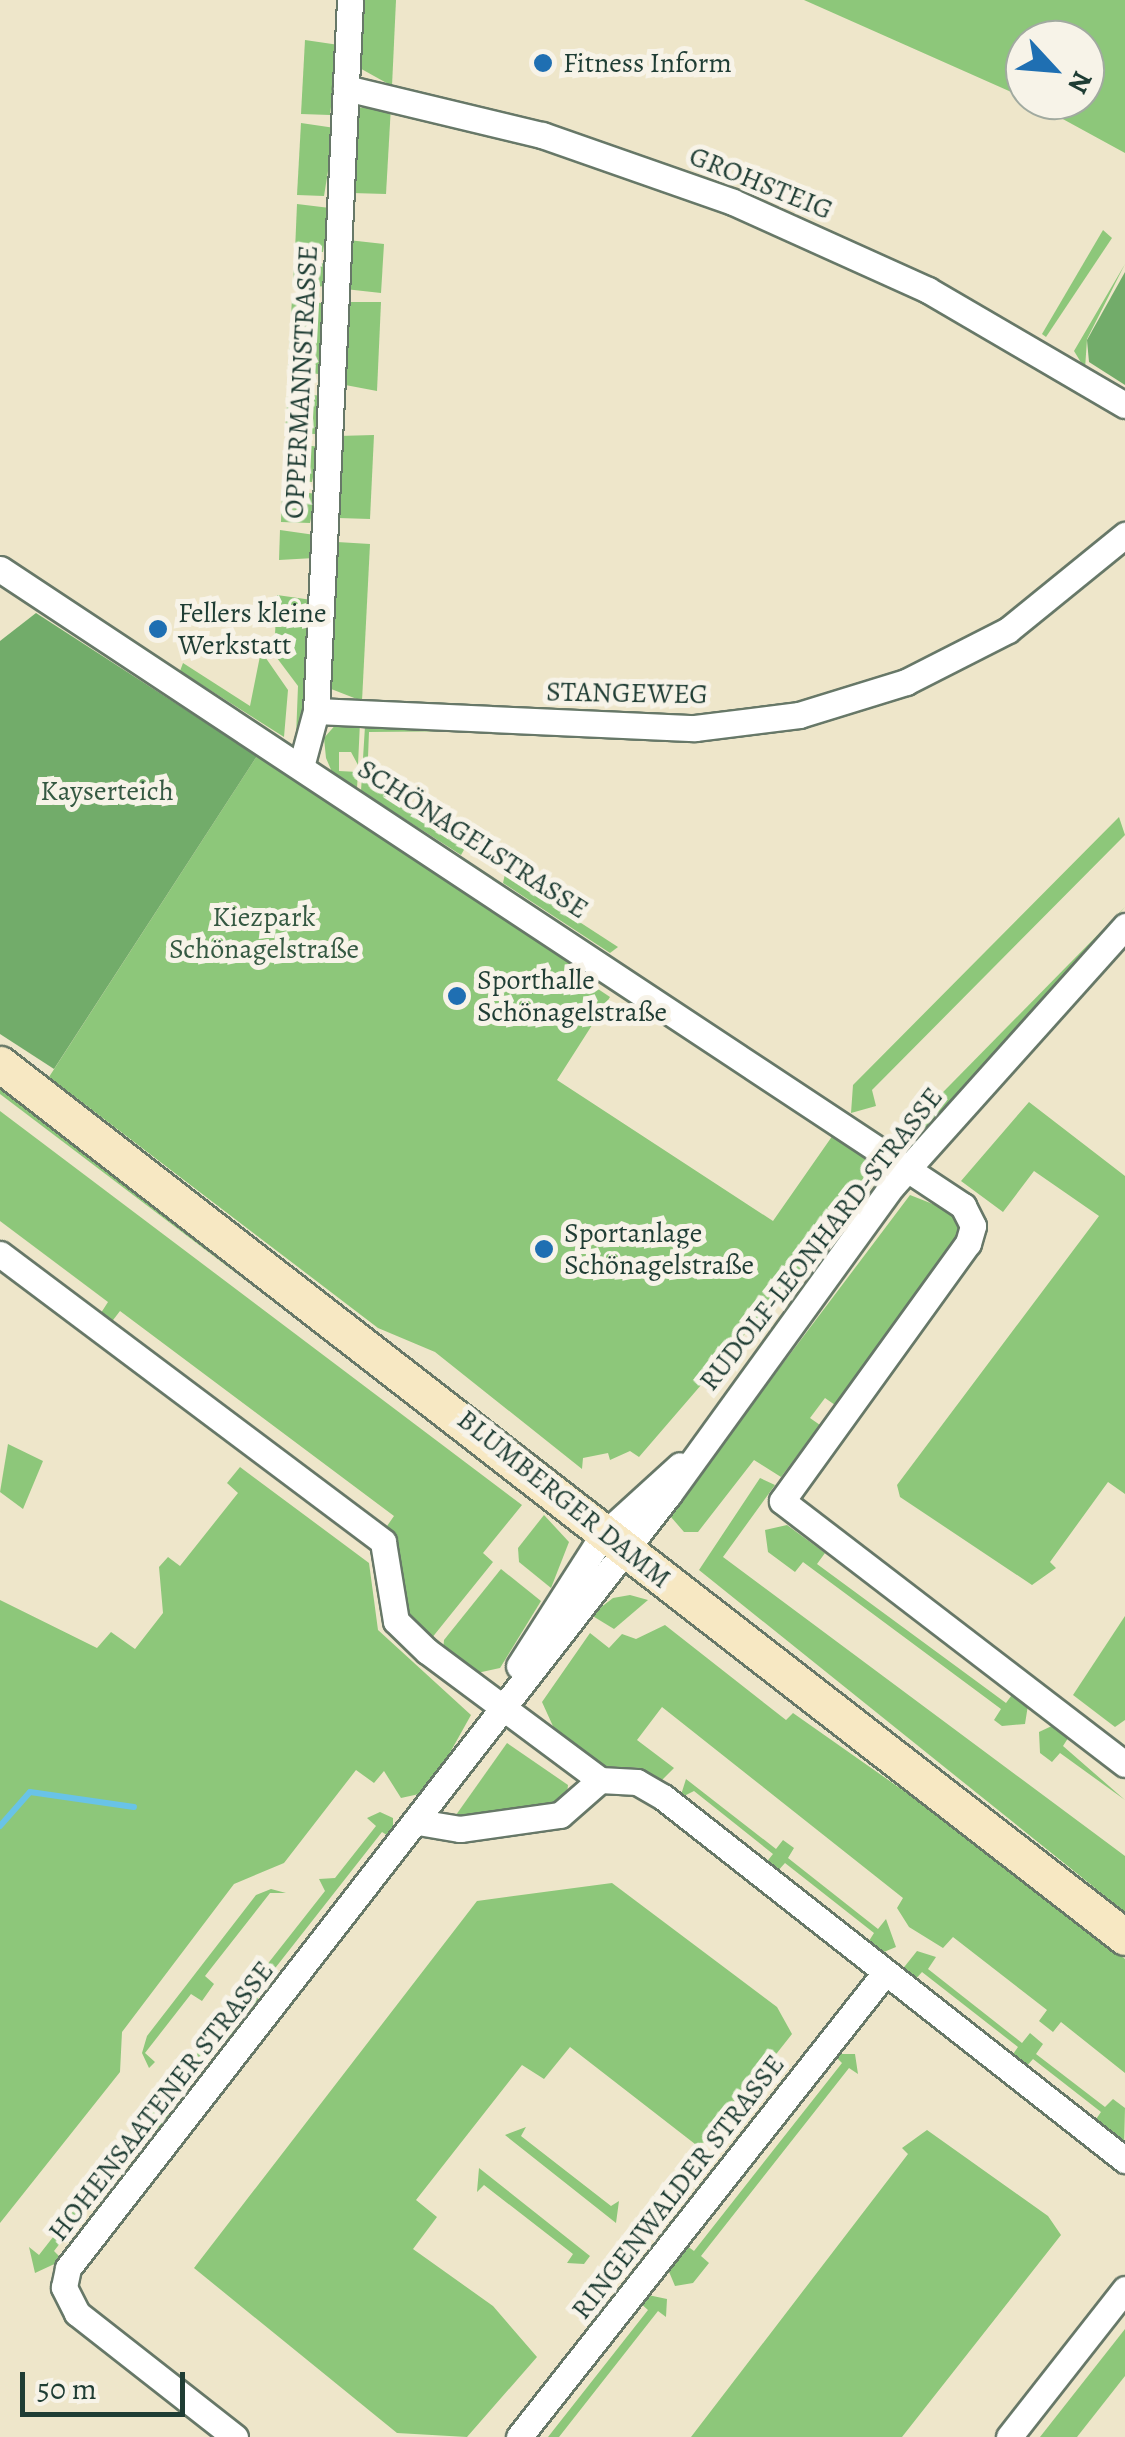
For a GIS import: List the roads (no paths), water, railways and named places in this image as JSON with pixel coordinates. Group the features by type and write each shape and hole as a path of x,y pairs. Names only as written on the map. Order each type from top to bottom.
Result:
{"main road":[{"name":"BLUMBERGER DAMM","path":"0,1064 1125,1938"}],"street":[{"name":"OPPERMANNSTRASSE","path":"302,763 316,711 350,0"},
{"name":"GROHSTEIG","path":"346,88 542,135 775,219 928,290 1125,405"},
{"name":"STANGEWEG","path":"316,711 694,728 799,715 906,682 1008,630 1125,535"},
{"name":"SCHÖNAGELSTRASSE","path":"0,569 302,763 908,1166"},
{"name":"RUDOLF-LEONHARD-STRASSE","path":"616,1539 688,1459 908,1166 1125,926"},
{"path":"908,1166 962,1206 972,1234 782,1501 1125,1764"},
{"path":"0,1254 383,1542 402,1630 600,1780 651,1788 1125,2160"},
{"name":"HOHENSAATENER STRASSE","path":"234,2437 76,2313 65,2277 418,1822 499,1705 555,1600 616,1539"},
{"path":"418,1822 460,1829 560,1815 600,1780"},
{"name":"RINGENWALDER STRASSE","path":"519,2437 884,1974"},
{"path":"1009,2437 1125,2290"}],"waterway":[{"path":"0,1826 30,1792 134,1807"}],"place":[{"name":"Fitness Inform","path":"543,63"},
{"name":"Fellers kleine Werkstatt","path":"158,629"},
{"name":"Sporthalle Schönagelstraße","path":"457,996"},
{"name":"Sportanlage Schönagelstraße","path":"544,1249"}],"park label":[{"name":"Kayserteich","path":"107,791"},
{"name":"Kiezpark Schönagelstraße","path":"264,933"}]}
